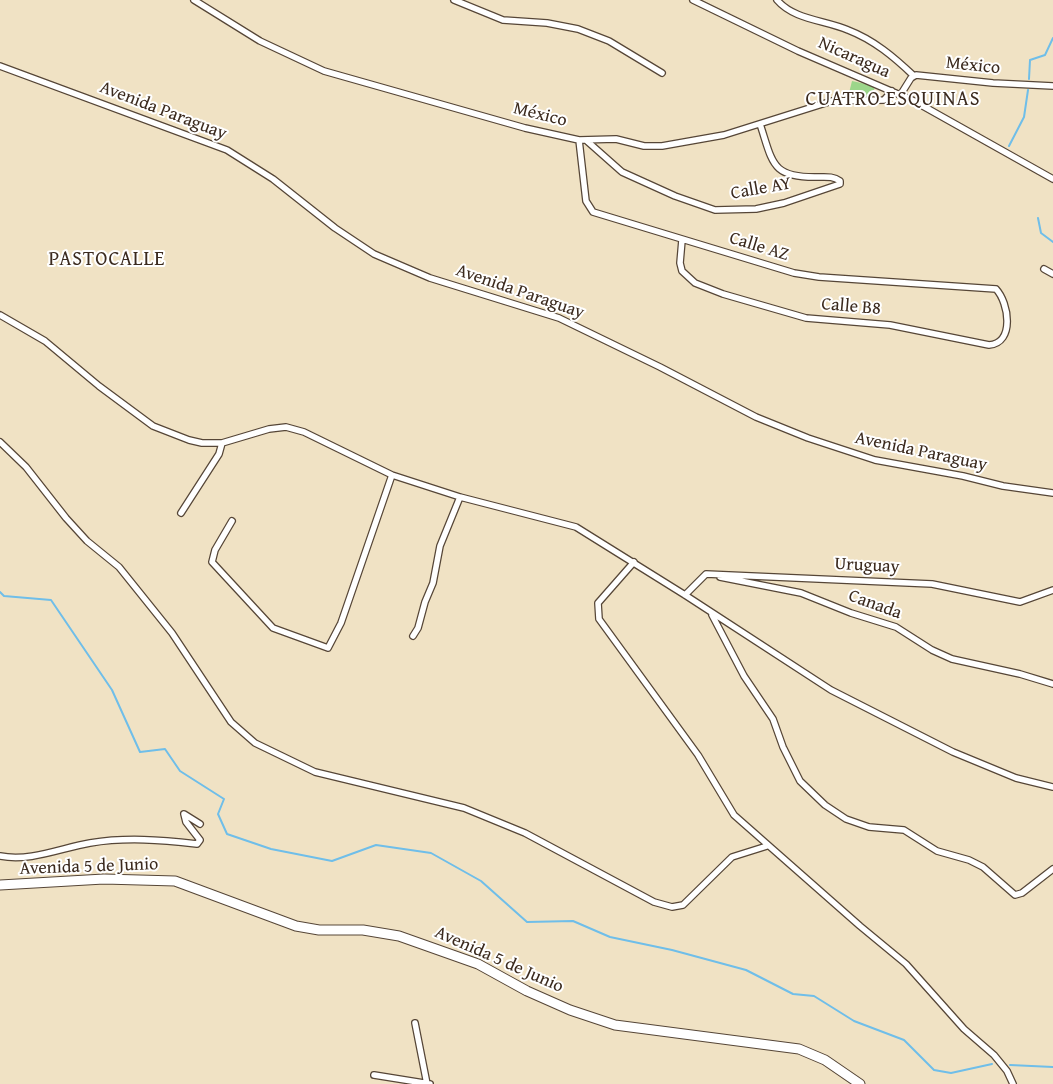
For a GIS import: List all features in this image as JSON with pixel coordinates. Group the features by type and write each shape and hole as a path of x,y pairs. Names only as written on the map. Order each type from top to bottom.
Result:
{"main road":[{"name":"Avenida 5 de Junio","path":"0,885 104,879 175,882 296,926 319,930 363,930 408,939 478,964 527,991 570,1010 615,1025 799,1049 825,1060 860,1084"}],"street":[{"name":"México","path":"194,0 260,41 324,71 525,128 578,140 616,139 653,147 724,135 832,101 884,100 892,92"},
{"path":"454,0 503,20 547,23 578,29 609,41 662,73"},
{"name":"Nicaragua","path":"693,0 798,51 892,92 901,94 1053,179"},
{"path":"777,0 799,15 858,34 890,54 914,76 901,94"},
{"name":"Avenida Paraguay","path":"0,66 227,150 273,179 335,228 374,254 430,278 559,318 578,326 764,421 875,460 964,476 1003,486 1053,493"},
{"name":"México","path":"914,76 1053,86"},
{"name":"Calle AY","path":"587,141 622,172 675,196 714,210 756,209 784,203 840,184 840,180 833,177 795,178 785,174 772,160 760,124"},
{"name":"Calle AZ","path":"578,140 588,207 593,212 794,273 819,277 996,288"},
{"name":"Calle B8","path":"682,240 680,266 682,271 695,283 806,318 890,325 989,346 1001,341 1005,333 1007,314 1005,304 996,288"},
{"path":"1044,269 1053,274"},
{"path":"0,315 45,341 111,396 153,426 189,440 202,443 222,443 286,426 304,432 392,475 460,497 576,527 634,562 831,690 954,752 1016,778 1053,787"},
{"path":"0,442 26,467 66,518 87,541 119,567 172,633 231,722 256,743 315,772 464,808 525,833 654,902 672,907 683,905 692,898 732,857 767,846"},
{"path":"180,513 219,454 222,443"},
{"path":"232,521 215,550 212,562 273,628 328,648 342,623 392,475"},
{"path":"413,636 418,628 424,602 433,583 440,546 460,497"},
{"path":"634,562 598,603 599,619 698,755 734,815 767,846 906,964 964,1029 994,1055 1013,1084"},
{"path":"685,595 702,575 711,574"},
{"name":"Uruguay","path":"711,574 932,584 1020,602 1053,590"},
{"name":"Canada","path":"711,574 801,593 851,613 896,627 932,650 952,659 1020,674 1053,684"},
{"path":"712,613 744,676 774,719 789,760 800,781 824,805 846,819 869,827 904,830 938,850 969,860 983,867 1015,895 1022,893 1053,869"},
{"path":"0,856 34,856 90,843 122,839 148,839 197,844 200,840 186,822 184,814 200,824"},
{"path":"374,1075 428,1084 415,1023"}],"green space":[{"path":"852,81 875,86 872,98 849,93"}],"waterway":[{"path":"1029,79 1030,60 1045,55 1053,38"},
{"path":"1009,146 1024,117 1028,90"},
{"path":"1038,218 1041,233 1053,242"},
{"path":"0,592 4,596 51,600 112,690 140,752 165,749 180,771 224,799 218,814 227,834 271,849 332,861 376,845 431,853 481,881 527,922 573,921 610,937 672,950 746,970 793,994 814,996 854,1021 904,1040 934,1070 951,1073 992,1064"},
{"path":"1010,1065 1053,1067"}],"district":[{"name":"CUATRO ESQUINAS","path":"893,100"},
{"name":"PASTOCALLE","path":"107,260"}]}
